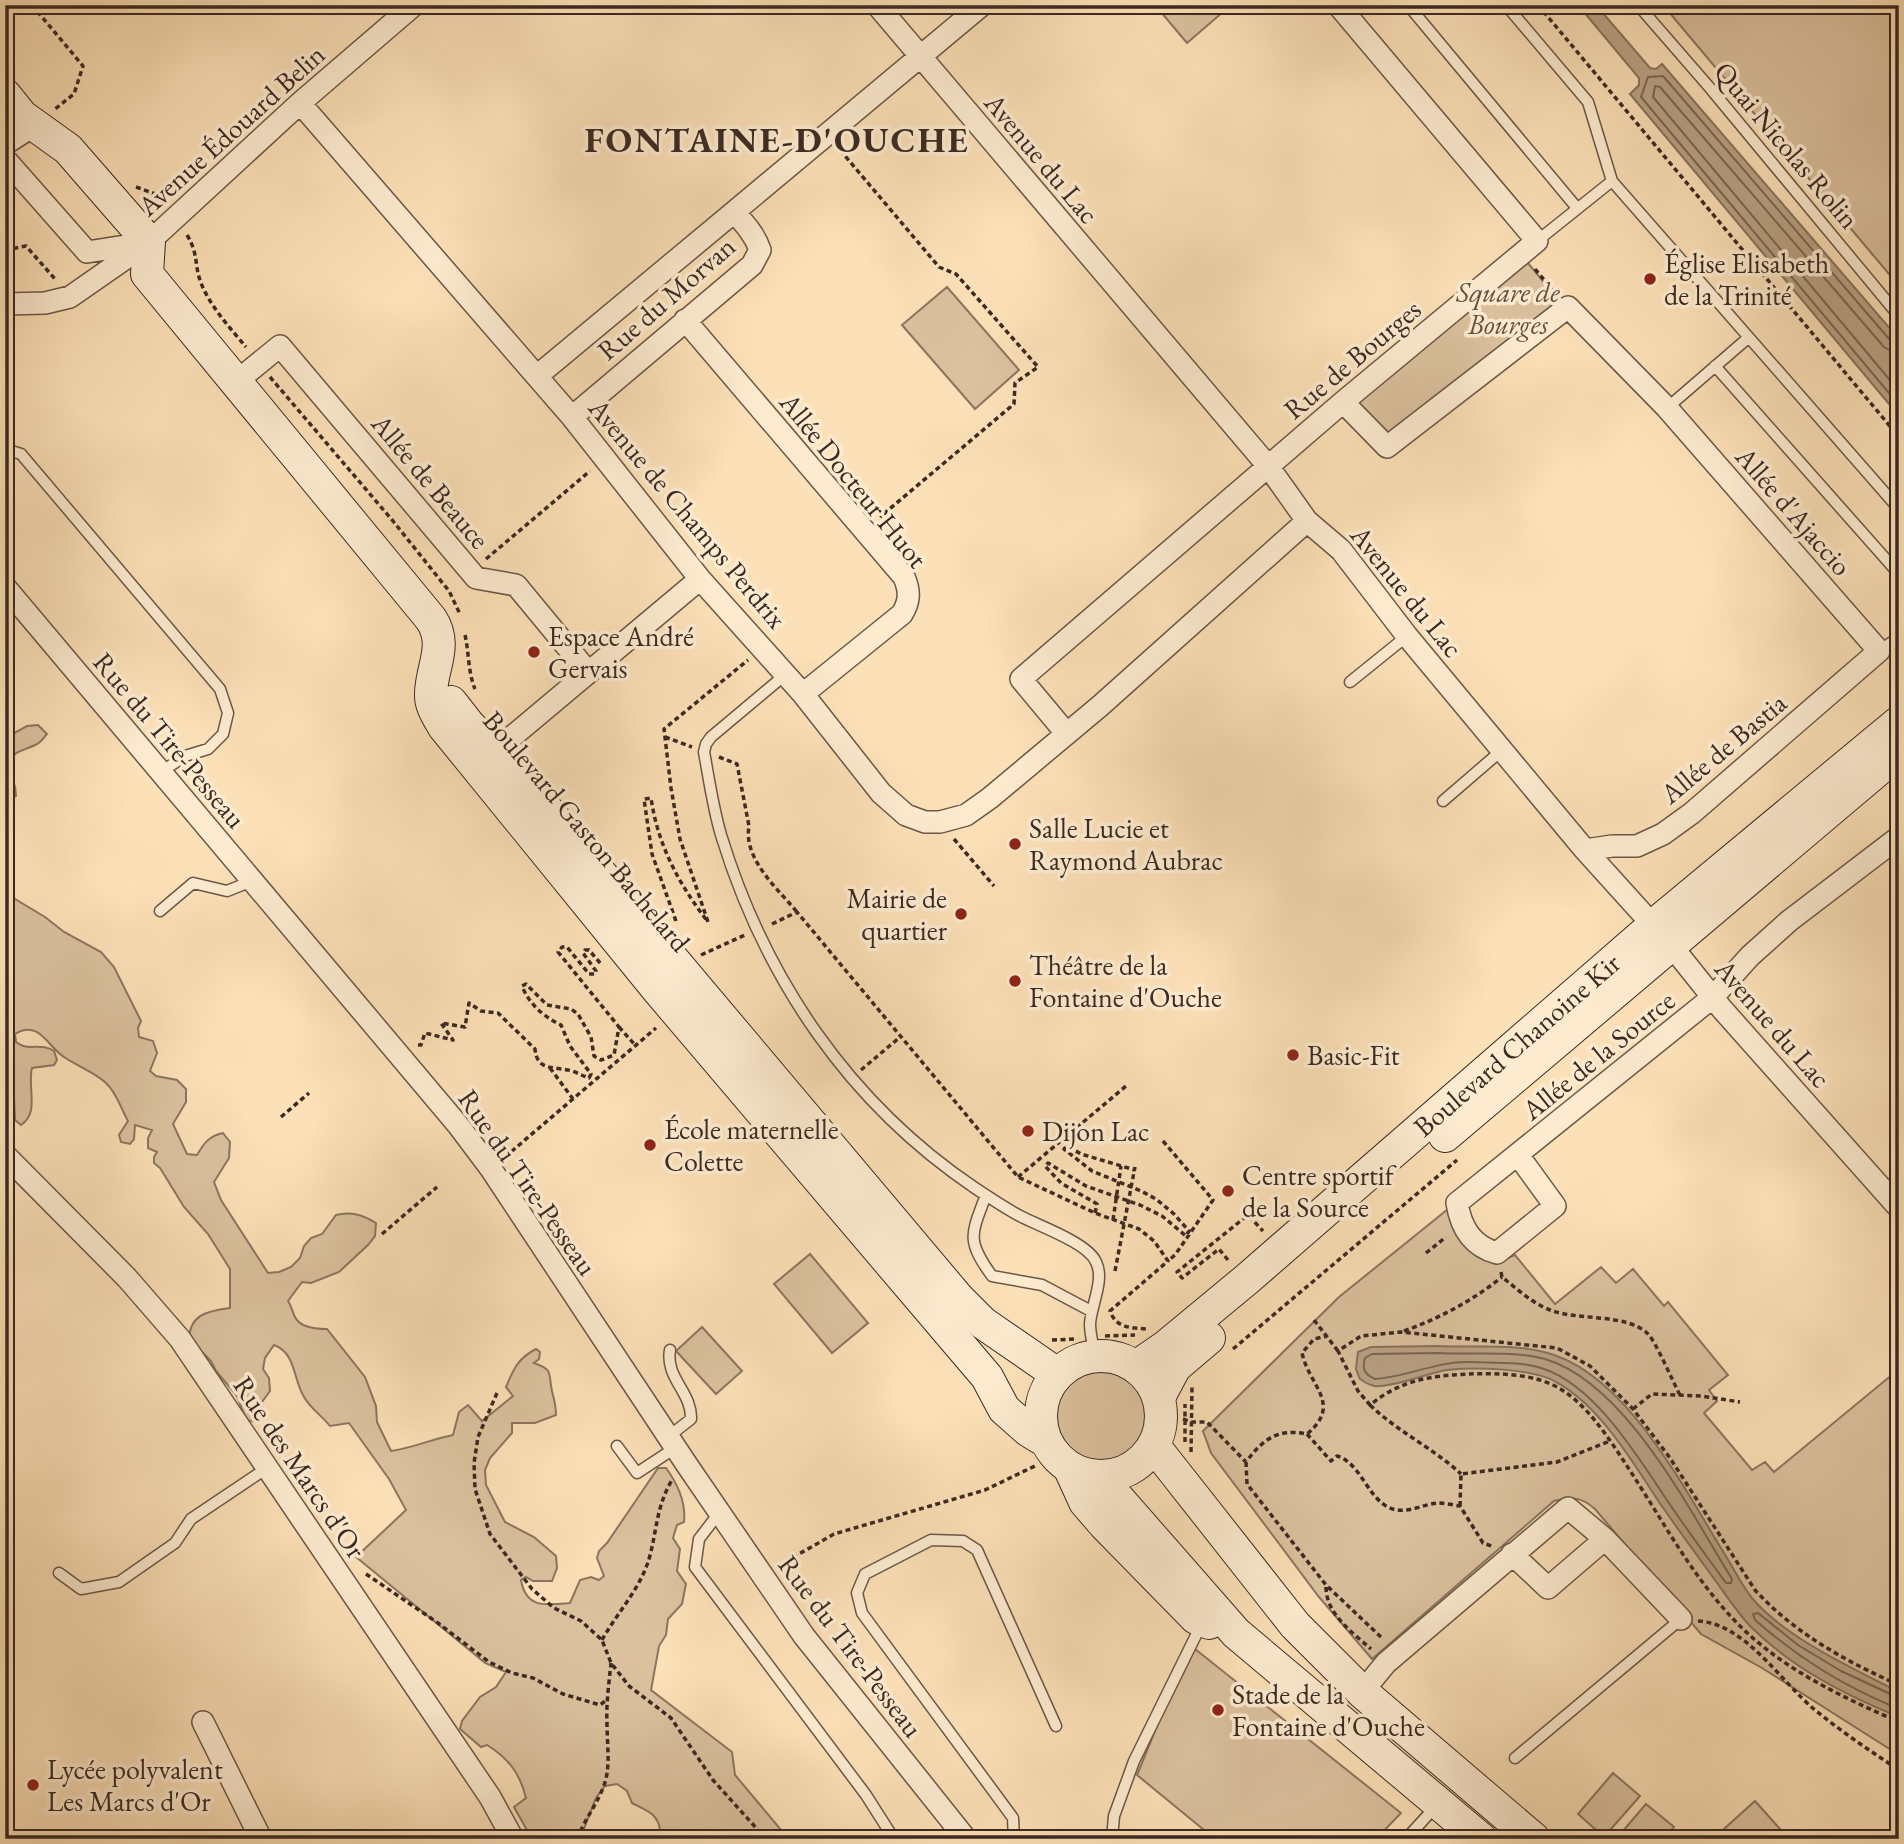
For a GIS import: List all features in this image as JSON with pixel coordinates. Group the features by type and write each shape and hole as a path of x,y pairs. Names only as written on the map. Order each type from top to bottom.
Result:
{"main road":[{"path":"5,95 22,116 45,117 68,149 149,242"},
{"name":"Boulevard Gaston Bachelard","path":"149,242 147,274 248,372 431,619 438,632 436,668 449,699 469,725 487,760 677,1012 987,1377 1004,1409 1064,1461 1116,1496 1236,1633 1481,1839"},
{"name":"Boulevard Chanoine Kir","path":"1159,1397 1175,1367 1899,722"},
{"name":"Boulevard Chanoine Kir","path":"1148,1358 1661,935 1899,752"},
{"name":"Boulevard Gaston Bachelard","path":"487,760 682,970 958,1298 984,1323 1057,1374"},
{"path":"1064,1461 1108,1477 1126,1472 1142,1461 1154,1446 1161,1420 1159,1397 1151,1383 1148,1358 1122,1360 1093,1347 1057,1374 1041,1402 1040,1421 1085,1502 1116,1538 1196,1618 1236,1633"},
{"name":"Boulevard Gaston Bachelard","path":"987,1377 1041,1402"},
{"path":"1154,1446 1296,1625 1362,1692 1534,1839"}],"street":[{"name":"Avenue du Lac","path":"877,5 1268,466 1307,521 1340,550 1407,636 1585,850 1899,1209"},
{"name":"Rue du Morvan","path":"537,376 982,5"},
{"path":"1338,5 1529,248"},
{"name":"Avenue Édouard Belin","path":"70,297 149,242 300,103 411,6"},
{"name":"Avenue de Champs Perdrix","path":"300,103 572,417 700,579 803,694 881,793 906,815 925,822 940,822 967,815 1100,706 1307,521"},
{"path":"5,144 45,117"},
{"path":"5,159 87,252 149,242"},
{"name":"Rue du Morvan","path":"572,417 757,258 760,250 756,239 734,212"},
{"name":"Rue de Bourges","path":"1268,466 1529,248"},
{"path":"5,304 45,303 70,297"},
{"path":"1343,402 1387,447 1568,307"},
{"name":"Allée d'Ajaccio","path":"1568,307 1667,408 1879,651"},
{"name":"Allée Docteur Huot","path":"685,320 904,577 909,588 907,606 902,614 803,694"},
{"name":"Allée de Beauce","path":"248,372 280,346 464,578 516,585 588,672"},
{"path":"1066,733 1021,679 1268,466"},
{"path":"487,760 700,579"},
{"name":"Rue du Tire-Pesseau","path":"5,587 458,1125 491,1168 719,1513 804,1636 966,1839"},
{"name":"Allée de Bastia","path":"1585,850 1612,845 1637,846 1663,834 1692,813 1879,651"},
{"name":"Allée de la Source","path":"1461,1224 1457,1203 1713,997 1750,956 1789,921 1899,836"},
{"name":"Rue des Marcs d'Or","path":"5,1155 127,1278 180,1339 489,1797 513,1839"},
{"name":"Allée de la Source","path":"1497,1253 1555,1206 1518,1155"},
{"path":"1461,1224 1471,1238 1484,1249 1497,1253"},
{"path":"1362,1692 1392,1657 1568,1508 1605,1539 1681,1619"},
{"path":"1511,1554 1548,1588 1605,1539"},
{"path":"203,1722 261,1839"}],"lane":[{"path":"1408,5 1577,208"},
{"path":"1506,5 1588,102 1612,181 1899,509"},
{"name":"Quai Nicolas Rolin","path":"1638,5 1899,316"},
{"path":"1529,248 1612,181"},
{"path":"1667,408 1748,338"},
{"path":"1715,366 1899,573"},
{"path":"5,449 21,454 220,689 228,713 223,734 208,749 185,756 161,772"},
{"path":"1350,682 1407,636"},
{"path":"1879,651 1899,637"},
{"path":"786,674 711,737 704,752 720,832 756,931 817,1035 885,1114 923,1149 986,1195 1083,1248 1096,1259 1099,1273 1091,1311 1093,1347"},
{"path":"1443,801 1501,751"},
{"path":"160,911 193,883 227,891 252,881"},
{"path":"986,1195 973,1240 976,1254 992,1276 1042,1285 1091,1311"},
{"path":"617,1446 637,1473 677,1450 691,1419 692,1408 669,1368 670,1350"},
{"path":"60,1573 81,1589 119,1583 175,1544 191,1519 267,1468"},
{"path":"719,1513 699,1539 695,1567 866,1795 894,1839"},
{"path":"1014,1839 1013,1818 862,1613 857,1593 865,1574 931,1541 963,1541 977,1550 1056,1726"},
{"path":"1515,1758 1681,1619"},
{"path":"1112,1839 1114,1816 1134,1761 1203,1621"},
{"path":"1406,1839 1438,1804"}],"path":[{"path":"32,5 83,66 74,94 45,117"},
{"path":"1538,5 1899,437"},
{"path":"826,135 939,267 956,274 1038,367 1015,383 1014,404 864,530"},
{"path":"127,181 161,197 176,217 195,248 200,283 221,316 248,372 393,522 449,591 461,617"},
{"path":"5,250 26,246 70,297"},
{"path":"1529,248 1568,307"},
{"path":"449,591 583,477"},
{"name":"Boulevard Gaston Bachelard","path":"464,629 471,677 478,696"},
{"path":"678,924 669,906 652,854 644,799 652,797 660,838 672,869 688,897 708,922 680,839 664,729 763,648"},
{"path":"665,737 737,764 749,826 747,836 754,859 797,912"},
{"path":"965,852 994,886"},
{"path":"682,970 703,954 733,940"},
{"path":"607,970 589,950 583,953 596,971 595,974 589,974 567,947 562,947 558,952 635,1045"},
{"path":"417,1053 410,1043 421,1045 425,1033 453,1040 441,1023 465,1027 469,1003 481,1011 498,1013 535,1049 536,1058 542,1066 574,1072 589,1078 590,1074 570,1046 561,1025 544,1016 525,993 522,986 526,984 547,1005 571,1009 578,1014 591,1037 594,1056 601,1060 614,1055 619,1027"},
{"path":"491,1168 563,1111 613,1064 677,1012"},
{"path":"852,1078 900,1037"},
{"path":"609,1058 613,1064"},
{"path":"550,1068 573,1099"},
{"path":"1018,1177 1126,1086"},
{"path":"281,1117 309,1093"},
{"path":"1163,1141 1213,1200 1168,1261"},
{"path":"1095,1213 1097,1204 1061,1183 1045,1166 1048,1163 1064,1175 1116,1198 1129,1202 1162,1216 1186,1236 1189,1231 1156,1199 1132,1186 1092,1171 1064,1149 1067,1146 1081,1154 1135,1168 1132,1186 1129,1202 1113,1279"},
{"path":"1113,1220 1121,1166"},
{"path":"382,1234 437,1187"},
{"path":"1228,1260 1219,1249 1182,1278 1177,1272 1248,1216 1263,1231"},
{"path":"1426,1253 1461,1224"},
{"path":"1497,1253 1502,1277 1532,1301 1570,1316 1612,1320 1640,1327 1651,1336 1681,1395"},
{"path":"1401,1332 1437,1319 1502,1277"},
{"path":"1110,1301 1110,1311"},
{"path":"1314,1320 1338,1351 1357,1391 1370,1405 1396,1428 1441,1455 1461,1474 1460,1506 1483,1543 1511,1554"},
{"path":"1338,1351 1361,1336 1401,1332 1558,1348 1590,1366 1633,1409 1671,1458 1755,1590 1767,1604 1791,1624 1859,1668 1899,1685"},
{"path":"1044,1340 1093,1347 1115,1335 1140,1335 1148,1358"},
{"path":"1307,1434 1321,1419 1324,1398 1305,1364 1302,1353 1314,1339 1327,1336"},
{"path":"1370,1405 1397,1386 1416,1379 1452,1375 1513,1375 1538,1380 1561,1389 1578,1403 1610,1441 1681,1552 1736,1622 1777,1659 1843,1697 1899,1722"},
{"path":"498,1393 478,1437 474,1463 475,1489 490,1534 532,1590 554,1608 580,1621 602,1640 611,1663 629,1686 671,1718 713,1780 766,1839"},
{"path":"1633,1409 1652,1394 1740,1402"},
{"path":"1159,1397 1184,1419 1207,1422 1246,1462 1247,1483 1326,1585 1392,1657"},
{"path":"1246,1462 1269,1438 1292,1431 1307,1434 1331,1461 1337,1456 1346,1459 1366,1485 1389,1508 1399,1511 1439,1503 1460,1506"},
{"path":"1461,1474 1557,1462 1610,1441"},
{"path":"602,1640 649,1560 677,1450"},
{"path":"762,1575 834,1534 985,1490 1064,1461"},
{"path":"374,1581 438,1623 489,1662 512,1673 533,1678 563,1694 594,1704 600,1705 608,1699"},
{"path":"1326,1585 1326,1600 1341,1622 1392,1657"},
{"path":"1681,1619 1713,1622 1731,1630 1814,1710 1863,1748 1899,1770"},
{"path":"1731,1630 1736,1622"},
{"path":"577,1839 585,1819 600,1796 606,1778 611,1663"}],"green space":[{"path":"1155,5 1217,5 1223,12 1187,43"},
{"path":"1663,5 1899,5 1899,286"},
{"name":"Square de Bourges","path":"1522,256 1563,305 1387,438 1348,403"},
{"path":"947,287 1019,370 975,409 902,325"},
{"path":"38,725 47,734 39,743 11,758 10,769 16,796 5,802 5,738 27,726"},
{"path":"5,893 64,932 101,952 114,967 141,1021 138,1028 139,1037 153,1041 157,1053 150,1071 156,1076 177,1080 186,1089 186,1102 173,1124 187,1154 197,1155 207,1141 218,1134 223,1133 230,1142 229,1158 214,1182 221,1200 268,1273 291,1267 300,1258 304,1246 311,1238 322,1234 336,1215 357,1214 376,1223 375,1236 339,1272 311,1283 302,1282 288,1301 297,1321 304,1326 327,1329 365,1377 376,1406 377,1422 391,1451 453,1435 459,1412 468,1405 482,1421 513,1396 506,1387 520,1360 536,1349 540,1352 539,1359 534,1363 549,1373 556,1415 535,1423 512,1423 512,1433 490,1458 485,1470 486,1485 505,1522 534,1537 556,1556 557,1568 552,1581 533,1581 526,1577 521,1580 527,1596 532,1601 545,1604 570,1603 580,1580 591,1577 599,1580 604,1576 597,1558 599,1551 658,1468 666,1468 677,1487 684,1508 684,1522 677,1525 673,1538 680,1549 677,1571 686,1584 682,1604 668,1619 666,1635 659,1646 651,1690 732,1752 735,1775 781,1830 818,1839 650,1839 660,1830 657,1820 632,1803 627,1791 617,1784 605,1786 596,1798 580,1839 532,1839 514,1807 526,1798 517,1774 494,1750 487,1745 481,1747 460,1729 462,1721 480,1697 496,1687 506,1672 485,1663 356,1557 406,1510 389,1479 349,1423 330,1426 309,1405 300,1390 290,1360 281,1349 274,1345 265,1358 263,1369 269,1378 270,1391 262,1402 263,1416 256,1422 246,1420 237,1396 211,1361 189,1343 189,1334 195,1320 206,1313 230,1308 230,1269 208,1234 184,1207 160,1168 154,1163 157,1152 148,1148 148,1138 152,1130 135,1125 134,1139 130,1144 121,1142 119,1135 128,1121 110,1087 58,1053 43,1036 31,1030 15,1034 16,1042 25,1046 49,1048 54,1051 57,1060 54,1065 32,1068 30,1114 21,1125 15,1120 13,1073 5,1058"},
{"path":"1458,1201 1498,1262 1515,1255 1555,1304 1601,1267 1616,1283 1633,1269 1664,1306 1668,1302 1728,1375 1709,1390 1717,1401 1704,1413 1752,1470 1765,1462 1774,1472 1899,1369 1899,1755 1762,1668 1701,1634 1595,1509 1581,1500 1565,1498 1554,1501 1372,1659 1319,1597 1211,1453 1203,1431 1339,1297"},
{"path":"810,1254 868,1323 832,1353 774,1284"},
{"path":"702,1327 742,1371 716,1394 676,1351"},
{"path":"1103,1367 1121,1371 1137,1381 1147,1397 1151,1415 1147,1433 1137,1449 1121,1459 1103,1463 1085,1459 1069,1449 1059,1433 1055,1415 1059,1397 1069,1381 1085,1371"},
{"name":"Stade de la Fontaine d'Ouche","path":"1190,1645 1401,1813 1376,1839 1215,1839 1137,1775"},
{"path":"1613,1773 1640,1796 1604,1837 1578,1814"},
{"path":"1755,1801 1789,1839 1715,1837"},
{"path":"1646,1804 1674,1827 1664,1839 1616,1839"}],"water":[{"path":"1578,5 1596,5 1650,68 1656,69 1662,64 1899,339 1899,416 1630,94 1639,85 1639,78"},
{"path":"1371,1347 1531,1349 1574,1364 1601,1383 1627,1408 1672,1468 1752,1598 1782,1626 1801,1639 1899,1692 1899,1717 1820,1679 1783,1655 1750,1626 1614,1436 1572,1392 1546,1377 1519,1371 1447,1370 1390,1385 1374,1386 1360,1379 1356,1369 1358,1352"}],"place":[{"name":"Église Elisabeth de la Trinité","path":"1650,279"},
{"name":"Espace André Gervais","path":"534,652"},
{"name":"Salle Lucie et Raymond Aubrac","path":"1015,844"},
{"name":"Mairie de quartier","path":"961,914"},
{"name":"Théâtre de la Fontaine d'Ouche","path":"1015,981"},
{"name":"Basic-Fit","path":"1293,1055"},
{"name":"Dijon Lac","path":"1028,1131"},
{"name":"École maternelle Colette","path":"650,1145"},
{"name":"Centre sportif de la Source","path":"1228,1191"},
{"name":"Stade de la Fontaine d'Ouche","path":"1218,1710"},
{"name":"Lycée polyvalent Les Marcs d'Or","path":"33,1785"}],"district":[{"name":"FONTAINE-D'OUCHE","path":"777,140"}]}
